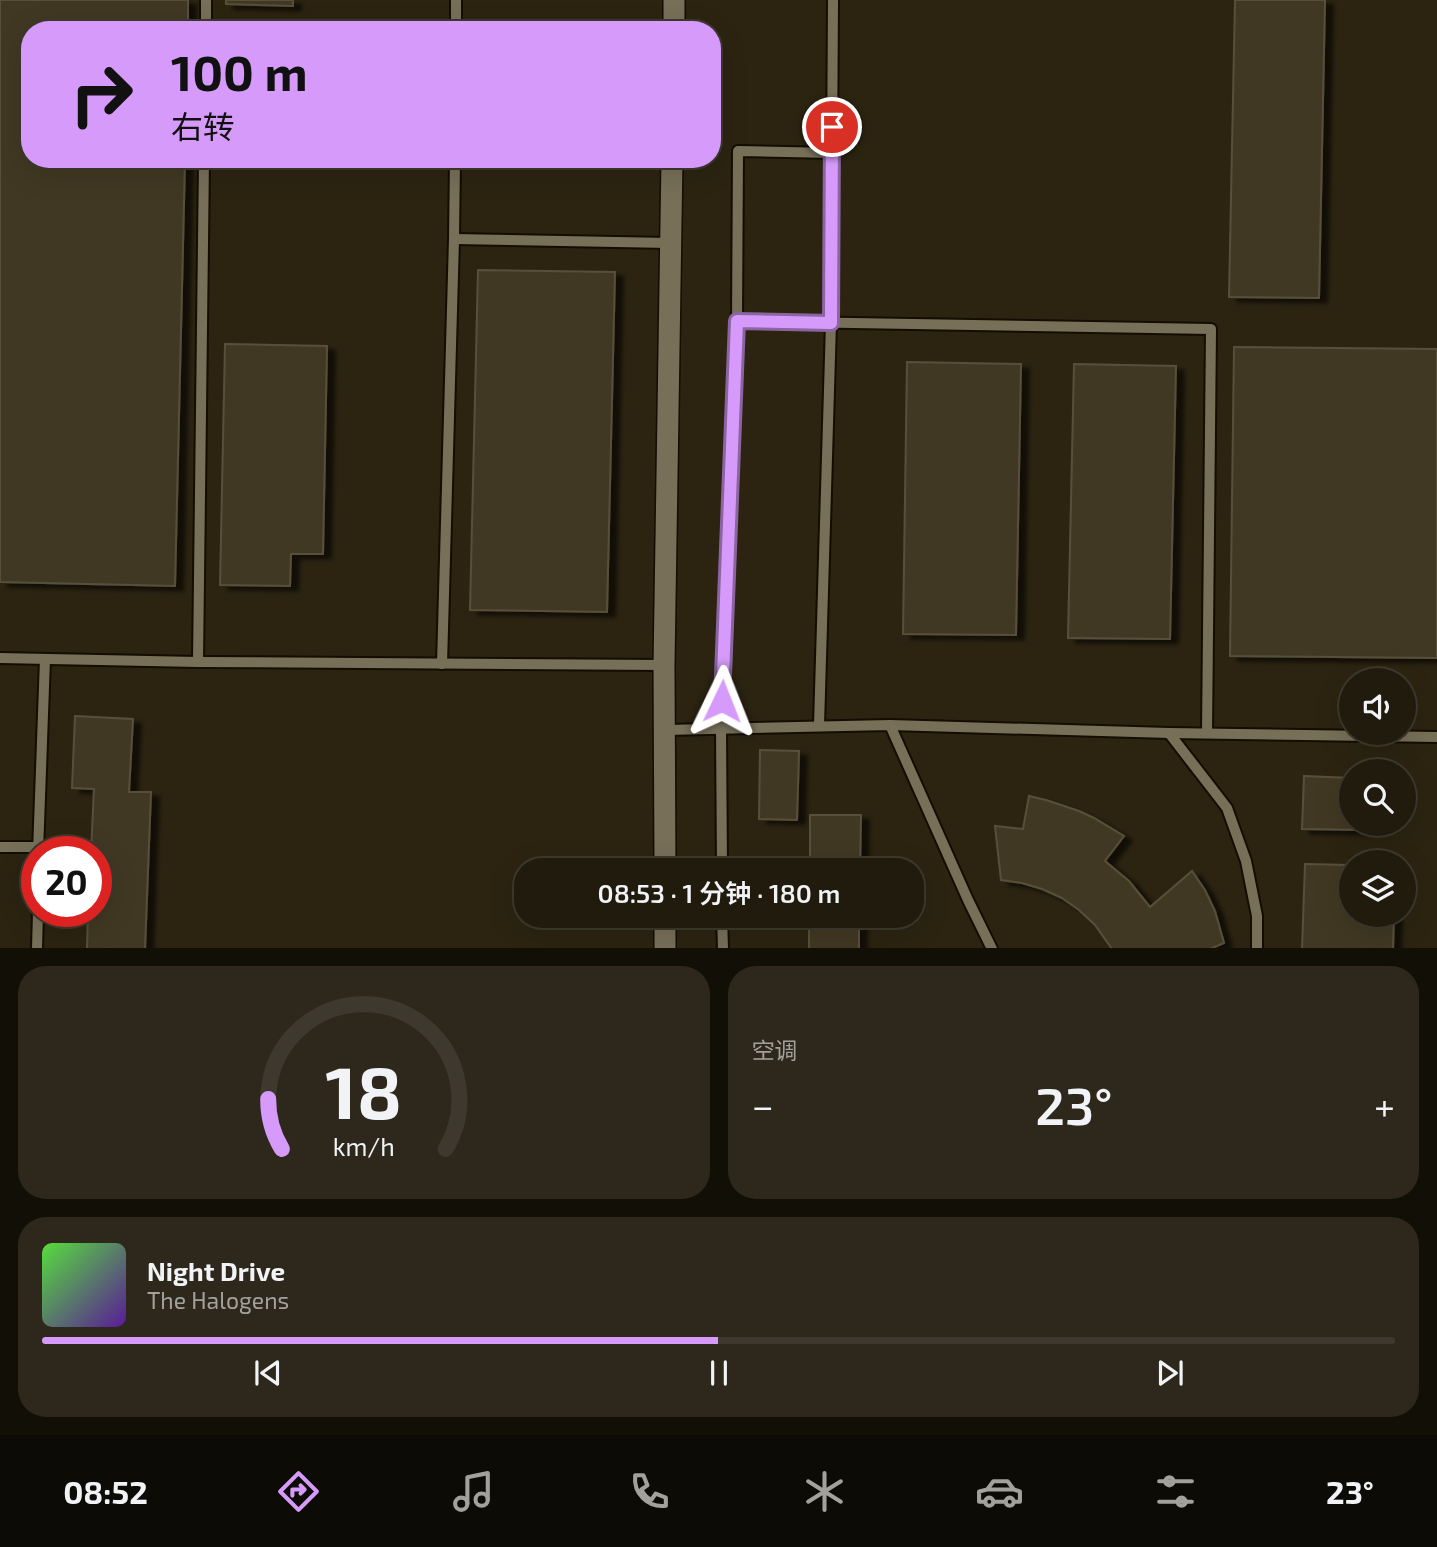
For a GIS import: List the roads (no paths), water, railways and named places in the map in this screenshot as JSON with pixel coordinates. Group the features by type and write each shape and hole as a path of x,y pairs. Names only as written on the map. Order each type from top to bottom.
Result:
{"street":[{"path":"674,0 674,21"},
{"path":"665,858 664,665 672,168"},
{"path":"665,928 665,948"}],"lane":[{"path":"206,0 206,21"},
{"path":"456,0 456,21"},
{"path":"819,725 831,323 833,0"},
{"path":"722,858 721,728 737,321 738,151 832,153"},
{"path":"198,662 204,168"},
{"path":"442,664 455,168"},
{"path":"454,239 670,243"},
{"path":"737,321 1211,329 1207,733"},
{"path":"0,658 664,665"},
{"path":"39,836 45,659"},
{"path":"664,730 890,724 1169,733 1437,737"},
{"path":"890,724 992,948"},
{"path":"1169,733 1227,808 1246,861 1257,916 1257,948"},
{"path":"0,846 21,848"},
{"path":"37,948 38,927"},
{"path":"722,928 723,948"}]}
